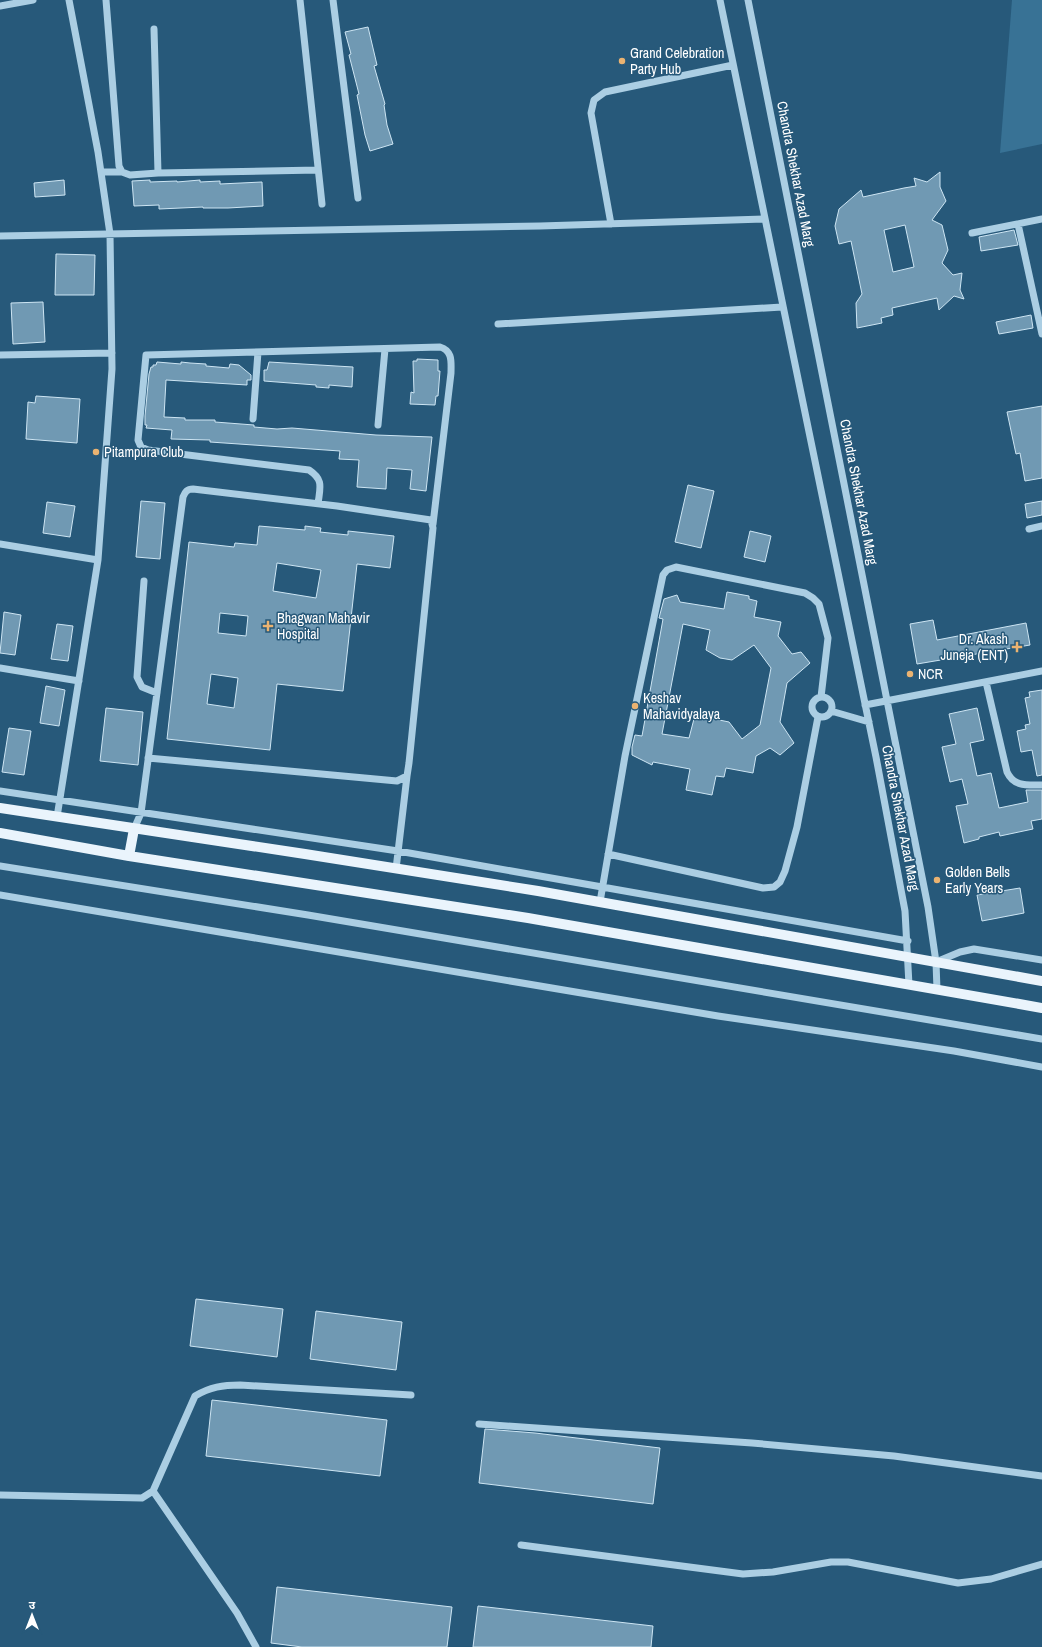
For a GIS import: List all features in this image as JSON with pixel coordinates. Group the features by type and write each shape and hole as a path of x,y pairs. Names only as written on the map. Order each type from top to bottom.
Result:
{"main road":[{"path":"0,808 396,868 600,902 1042,981"},
{"path":"129,856 134,829"},
{"path":"0,833 129,856 528,918 1042,1008"}],"street":[{"path":"0,6 33,0"},
{"path":"57,817 98,560 112,369 110,234 101,172 69,0"},
{"path":"106,0 119,166 122,172"},
{"path":"300,0 322,204"},
{"path":"333,0 358,198"},
{"name":"Chandra Shekhar Azad Marg","path":"720,0 865,705 905,911 909,957 909,985"},
{"name":"Chandra Shekhar Azad Marg","path":"748,0 928,907 936,962 937,990"},
{"path":"154,29 158,173"},
{"path":"611,224 591,113 594,100 605,92 733,65"},
{"path":"101,172 122,172 130,175 158,173 318,170"},
{"path":"0,236 611,224 764,219"},
{"path":"972,233 1042,219"},
{"path":"1018,224 1042,334"},
{"path":"498,324 782,307"},
{"path":"318,504 321,482 316,475 309,470 148,450 141,447 138,440 146,355 440,347 446,349 450,353 451,373 433,524 409,763 396,868"},
{"path":"378,425 385,349"},
{"path":"253,419 258,352"},
{"path":"0,355 112,353"},
{"path":"134,829 141,813 183,497 185,492 188,489 192,489 318,504 428,519 433,524"},
{"path":"1029,529 1042,526"},
{"path":"0,544 98,560"},
{"path":"600,902 625,756 663,575 667,570 676,568 687,570 805,594 813,598 819,604 828,638 821,697"},
{"path":"144,581 137,677 142,687 157,693"},
{"path":"0,668 79,681"},
{"path":"865,705 1042,672"},
{"path":"986,682 1007,772 1010,778 1015,783 1022,785 1042,785"},
{"path":"821,697 830,701 832,708 827,716 818,717 812,712 811,705 814,699 821,697"},
{"path":"831,711 868,722"},
{"path":"608,854 763,888 774,887 780,882 785,871 797,827 818,717"},
{"path":"148,758 397,781 407,776"},
{"path":"0,790 141,813 398,851 908,941"},
{"path":"0,866 300,914 1042,1039"},
{"path":"0,895 168,922 602,997 1042,1067"},
{"path":"936,962 960,952 974,949 1042,960"},
{"path":"0,1495 142,1498 153,1491 195,1396 208,1388 225,1385 240,1385 411,1395"},
{"path":"479,1424 745,1443 894,1456 1042,1476"},
{"path":"153,1491 237,1613 256,1647"},
{"path":"521,1545 743,1574 772,1572 831,1562 848,1562 958,1583 991,1579 1042,1564"}],"shaded area":[{"path":"1012,0 1042,0 1042,144 1000,153"}],"building":[{"path":"368,27 377,65 374,66 385,104 387,125 393,144 370,151 365,135 357,95 359,94 345,32"},
{"path":"940,172 940,187 946,201 932,220 942,225 948,250 942,263 953,275 962,273 960,290 964,299 954,296 939,310 937,298 892,308 893,315 881,318 882,323 857,328 856,303 862,294 851,241 839,244 835,226 839,209 861,190 863,197 916,186 914,178 927,182","holes":["905,225 914,267 893,272 884,230"]},
{"path":"64,180 65,195 35,197 34,183"},
{"path":"150,180 150,182 200,180 200,182 220,181 220,184 262,182 263,206 159,209 159,205 134,206 132,181"},
{"path":"1014,230 1018,245 981,251 979,237"},
{"path":"56,254 95,255 94,295 55,295"},
{"path":"43,302 45,342 13,344 11,303"},
{"path":"1031,315 1033,328 999,334 996,322"},
{"path":"417,359 438,360 438,371 440,371 438,396 436,396 435,405 410,404 411,392 414,393 413,361 417,361"},
{"path":"157,362 206,364 206,366 229,368 230,364 239,365 251,375 251,380 247,380 247,385 166,380 164,417 185,418 185,420 215,420 215,422 254,425 254,427 277,429 292,428 376,435 432,437 426,491 410,489 412,470 387,468 386,489 357,487 359,460 339,459 340,451 210,442 210,440 171,439 172,430 146,428 147,425 145,425 145,416 149,374 151,367 156,365"},
{"path":"269,362 353,367 352,387 329,385 329,388 316,387 316,385 264,381 264,370 267,370"},
{"path":"36,396 80,399 77,443 26,439 28,402 35,403"},
{"path":"1042,406 1042,478 1025,481 1020,453 1016,454 1007,412"},
{"path":"688,485 714,491 701,548 675,542"},
{"path":"141,501 165,503 160,559 136,557"},
{"path":"1042,501 1042,515 1027,518 1025,504"},
{"path":"47,502 75,506 70,537 43,533"},
{"path":"259,526 305,530 305,526 321,528 320,532 348,535 348,531 394,536 390,568 357,564 343,691 277,684 270,750 167,739 189,542 234,547 235,543 257,545","holes":["277,563 321,570 316,598 273,591","220,613 248,616 246,636 218,633","211,674 238,678 234,708 207,704"]},
{"path":"750,531 771,536 765,562 744,557"},
{"path":"727,592 749,596 749,599 757,601 754,617 781,622 778,636 792,654 801,652 810,663 787,683 780,722 794,743 780,755 770,748 756,756 753,773 726,768 724,777 716,776 712,795 686,790 690,769 653,762 652,765 632,755 632,747 635,735 642,736 663,619 659,618 664,599 677,595 680,602 724,609","holes":["683,624 710,630 706,650 720,658 732,660 754,645 771,668 760,725 742,739 729,722 695,715 689,738 662,734"]},
{"path":"4,612 21,615 15,655 0,653"},
{"path":"933,620 937,640 1026,623 1030,645 917,664 910,624"},
{"path":"57,624 73,626 68,661 51,659"},
{"path":"46,686 65,690 59,726 40,723"},
{"path":"1042,690 1042,775 1037,776 1032,750 1021,752 1017,731 1026,729 1025,725 1030,724 1025,698 1030,697 1029,692"},
{"path":"106,708 143,712 138,765 100,761"},
{"path":"977,708 984,740 970,743 977,776 991,773 999,808 1028,802 1026,790 1042,790 1042,819 1031,821 1033,829 1000,836 999,832 979,837 979,839 964,843 956,806 968,804 962,779 950,782 942,747 956,744 949,714"},
{"path":"9,728 31,731 24,775 2,772"},
{"path":"1020,888 1024,913 982,921 977,895"},
{"path":"196,1299 283,1309 277,1357 190,1346"},
{"path":"316,1311 402,1322 396,1370 310,1359"},
{"path":"212,1400 387,1420 380,1476 206,1456"},
{"path":"485,1429 535,1433 660,1448 653,1504 479,1483"},
{"path":"277,1587 452,1607 447,1647 302,1647 271,1643"},
{"path":"478,1606 653,1626 651,1647 473,1647"}],"place":[{"name":"Grand Celebration Party Hub","path":"622,61"},
{"name":"Pitampura Club","path":"96,452"},
{"name":"Bhagwan Mahavir Hospital","path":"268,626"},
{"name":"Dr. Akash Juneja (ENT)","path":"1017,647"},
{"name":"NCR","path":"910,674"},
{"name":"Keshav Mahavidyalaya","path":"635,706"},
{"name":"Golden Bells Early Years","path":"937,880"}]}
